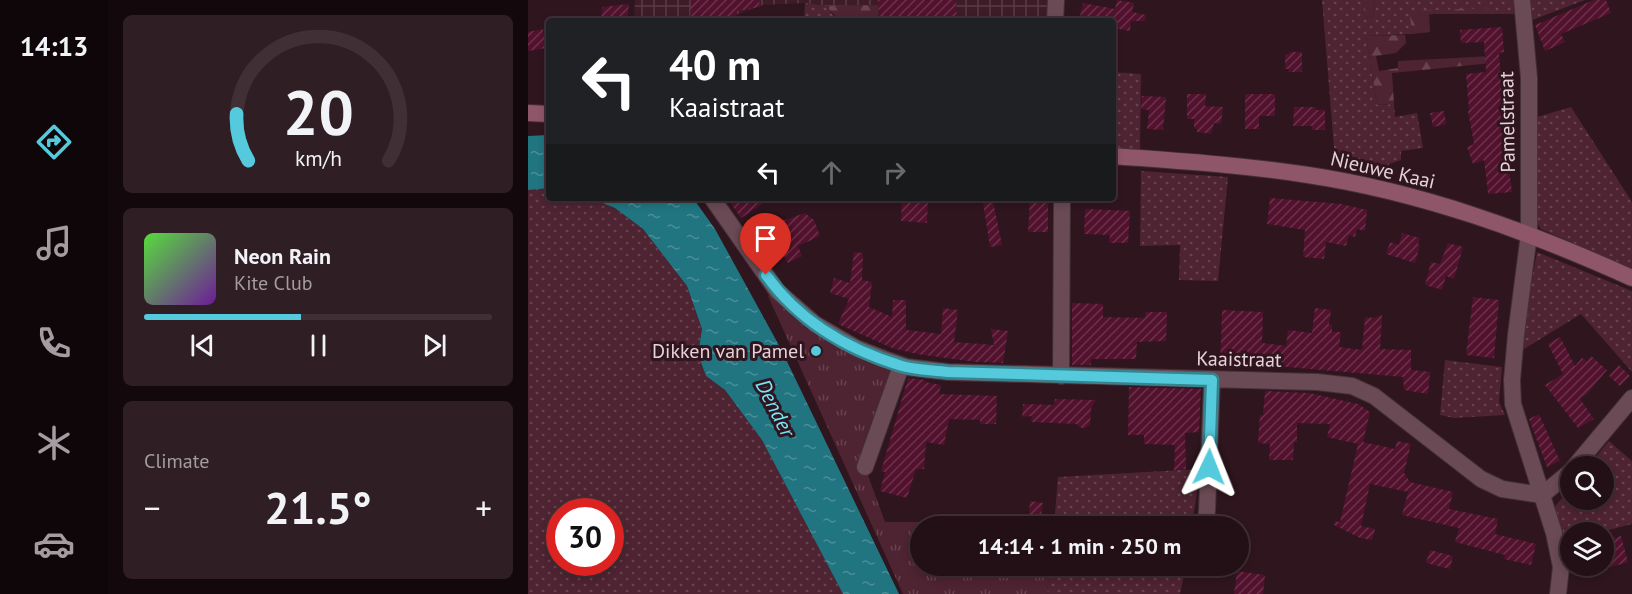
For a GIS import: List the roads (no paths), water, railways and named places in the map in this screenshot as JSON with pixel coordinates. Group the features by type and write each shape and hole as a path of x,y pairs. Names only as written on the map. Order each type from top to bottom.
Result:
{"main road":[{"path":"528,113 546,114"},
{"name":"Nieuwe Kaai","path":"1116,156 1247,167 1310,175 1450,207 1632,278"}],"street":[{"path":"1055,18 1056,0"},
{"name":"Pamelstraat","path":"1522,0 1529,78 1529,239 1516,335 1512,380 1513,404 1554,533 1561,567 1558,594"},
{"name":"Kaaistraat","path":"714,201 777,291 794,307 832,336 901,366 948,372 1317,382 1352,386 1374,396 1481,479 1502,489 1542,495"},
{"path":"1061,376 1062,201"},
{"path":"865,467 901,366"},
{"path":"1206,516 1212,380"},
{"path":"1583,456 1632,398"},
{"path":"1542,495 1560,480"}],"water":[{"path":"546,135 546,188 528,190 528,136"},
{"name":"Dender","path":"598,201 695,201 715,229 781,349 899,594 843,594 762,440 725,390 706,376 698,354 702,329 687,286 643,229 615,208"}],"place":[{"name":"Dikken van Pamel","path":"816,351"}]}
